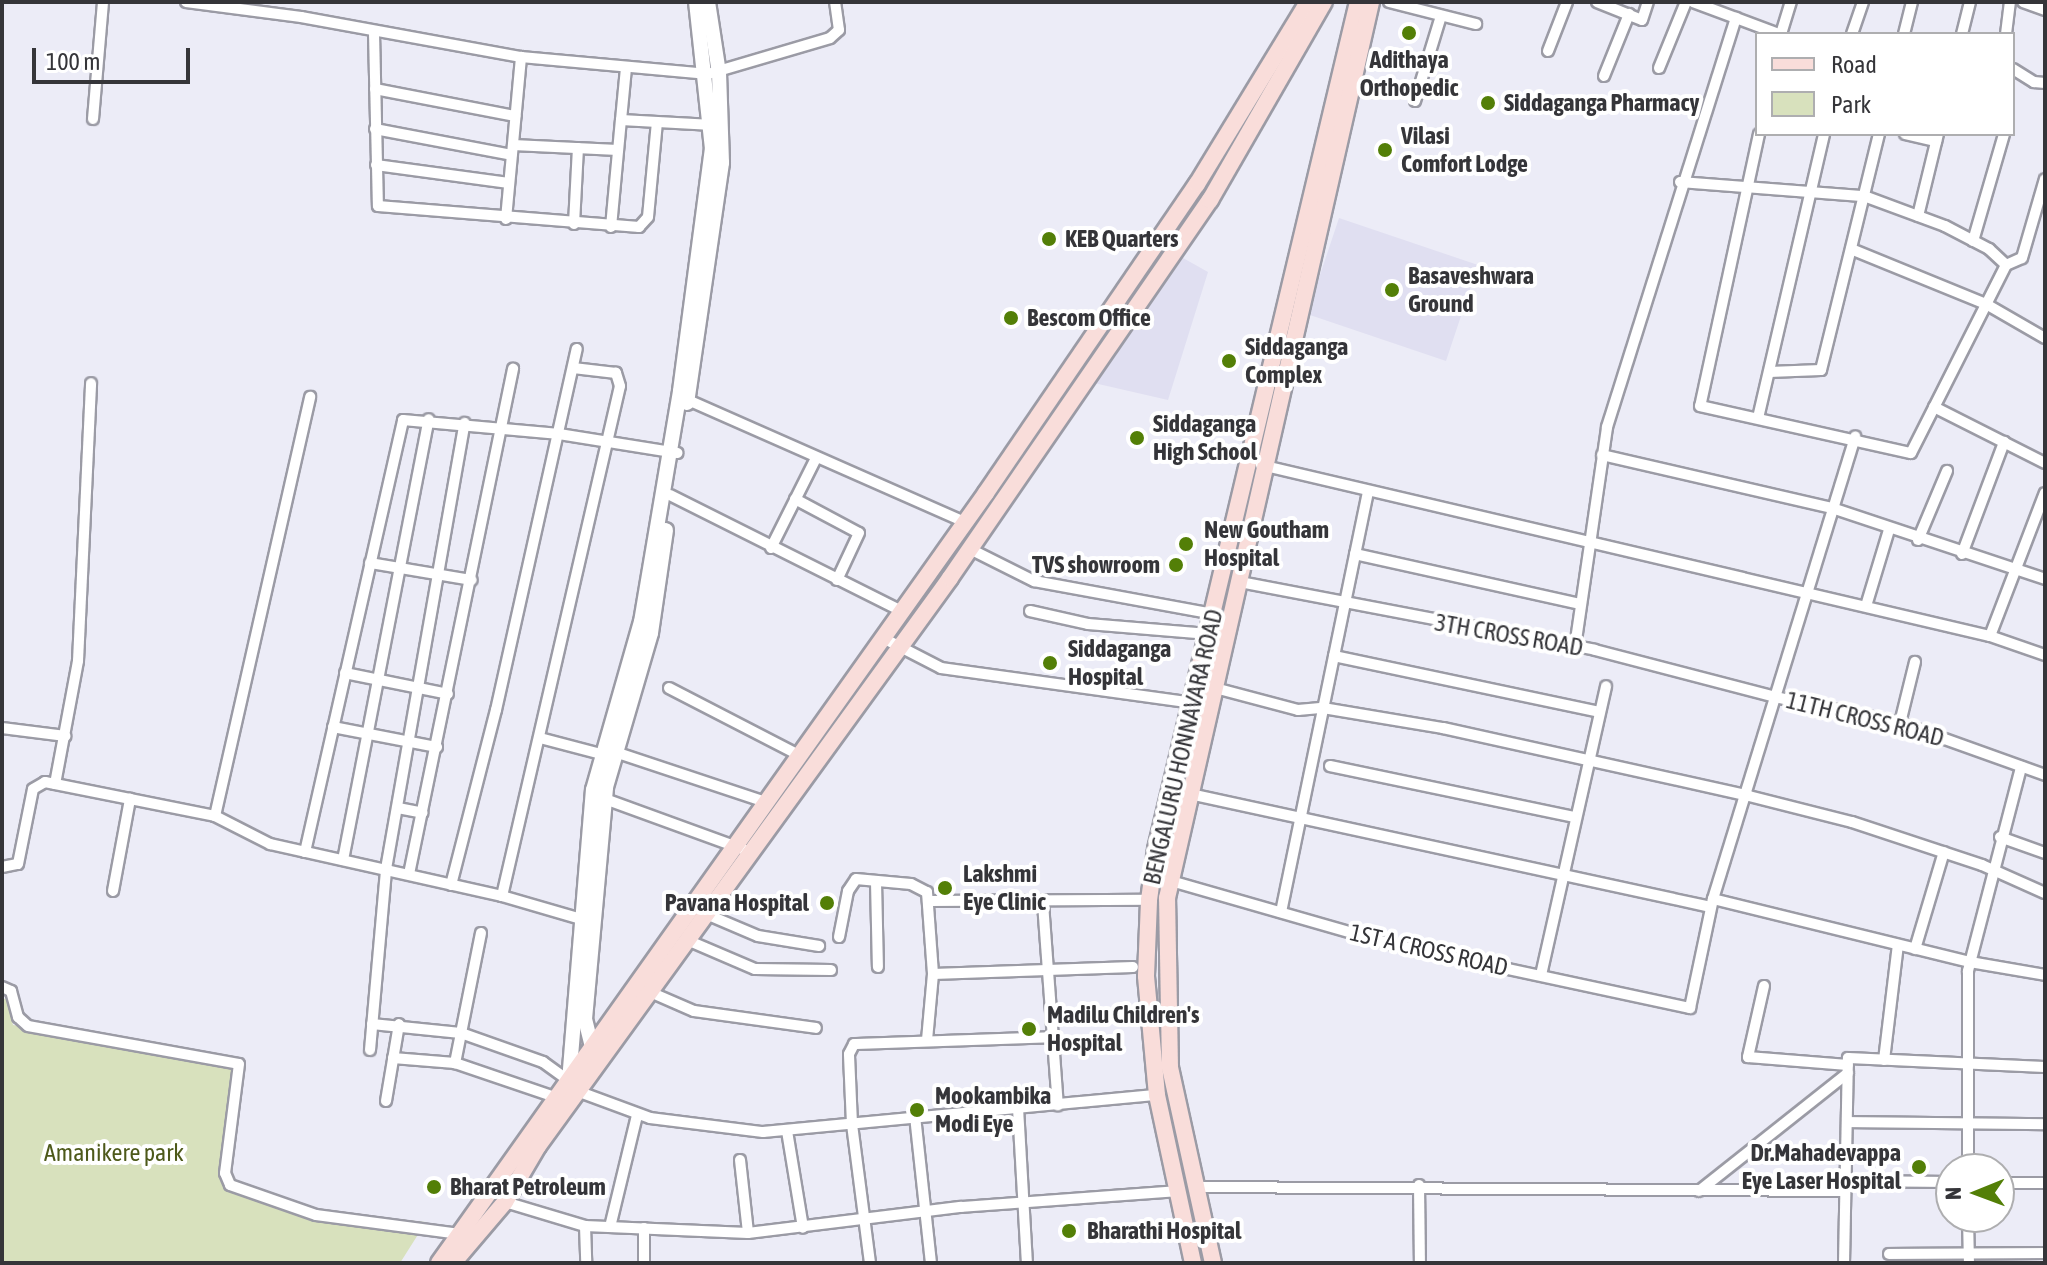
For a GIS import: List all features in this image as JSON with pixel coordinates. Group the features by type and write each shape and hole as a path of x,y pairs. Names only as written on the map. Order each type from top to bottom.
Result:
{"main road":[{"path":"594,1056 585,1019 587,921 605,799 608,753 651,633 713,125 713,74 696,2"},
{"path":"439,1263 558,1098 573,1086 587,921 608,753 641,622 674,452 688,400 719,194 708,2"},
{"path":"594,1056 650,992 706,914 768,803 1197,184 1308,2"},
{"path":"453,1263 505,1202 573,1086 743,848 899,648 970,549 1210,200 1324,2"},
{"name":"BENGALURU HONNAVARA ROAD","path":"1213,1263 1170,1068 1165,920 1190,794 1240,582 1259,465 1360,4"},
{"name":"BENGALURU HONNAVARA ROAD","path":"1193,1263 1157,1095 1146,976 1149,900 1156,849 1194,703 1213,614 1259,465"}],"street":[{"path":"93,119 103,2"},
{"path":"186,2 301,17 374,33 521,57 713,74 830,38 839,30 835,2"},
{"path":"1389,2 1476,24"},
{"path":"1548,51 1567,2"},
{"path":"1597,2 1642,20 1648,2"},
{"path":"1659,68 1686,2"},
{"path":"1693,2 1774,32"},
{"path":"1781,32 1791,2"},
{"path":"1853,32 1863,2"},
{"path":"1904,32 1912,2"},
{"path":"1962,32 1970,2"},
{"path":"2006,32 2010,2"},
{"path":"2023,2 2045,10"},
{"path":"1604,76 1629,14"},
{"path":"1415,101 1441,16"},
{"path":"1575,647 1587,544 1602,455 1680,182 1736,18"},
{"path":"374,33 378,206 611,227 645,224 657,122"},
{"path":"506,219 521,57"},
{"path":"611,227 626,68"},
{"path":"2015,70 2045,83"},
{"path":"375,89 515,116"},
{"path":"621,120 713,125"},
{"path":"375,129 512,150 618,150"},
{"path":"1759,136 1699,396 1700,406 1855,436 1911,453 2006,265 2022,258 2045,179"},
{"path":"1758,418 1824,136"},
{"path":"1769,372 1821,370 1879,136"},
{"path":"1973,241 2003,136"},
{"path":"1918,216 1937,138"},
{"path":"574,224 578,148"},
{"path":"376,165 509,183"},
{"path":"1680,182 1864,196 1973,241 2006,265"},
{"path":"1851,249 1986,304 2045,338"},
{"path":"451,885 577,349"},
{"path":"502,896 609,441 620,377 573,368"},
{"path":"409,874 472,580 513,369"},
{"path":"55,784 79,650 91,383"},
{"path":"215,816 310,397"},
{"path":"688,400 965,522"},
{"path":"1934,407 2045,463"},
{"path":"305,852 400,426 409,418 429,419 559,434 674,452"},
{"path":"343,860 429,419"},
{"path":"370,1050 386,869 465,423"},
{"path":"1712,903 1855,436"},
{"path":"1962,554 2004,442"},
{"path":"1602,455 1832,508 1918,540 2045,579"},
{"path":"771,548 816,458"},
{"path":"1259,465 1587,544 1806,591 1990,636 2045,655"},
{"path":"1918,540 1947,471"},
{"path":"1281,912 1368,493"},
{"path":"1990,636 2045,493"},
{"path":"670,495 902,611"},
{"path":"795,499 859,533 837,580"},
{"path":"1866,606 1889,530"},
{"path":"970,549 1034,581 1213,614"},
{"path":"1355,554 1580,604"},
{"path":"370,563 472,580"},
{"name":"3TH CROSS ROAD","path":"1240,582 1345,605 1575,647 1775,697"},
{"path":"1030,611 1080,623 1209,634"},
{"path":"883,638 941,668 1194,703"},
{"path":"1334,656 1599,712"},
{"path":"1900,723 1915,662"},
{"path":"345,673 448,694"},
{"path":"1541,975 1585,764 1606,686"},
{"path":"669,688 801,756"},
{"path":"1215,688 1298,710 1323,708 1443,728 1585,764 1744,795 1944,852 2045,893"},
{"name":"11TH CROSS ROAD","path":"1775,697 1900,723 2045,775"},
{"path":"333,727 437,747"},
{"path":"2,728 65,736"},
{"path":"540,738 608,753 768,803"},
{"path":"1330,766 1574,817"},
{"path":"1968,1153 1970,962 1991,869 2021,767"},
{"path":"2,867 18,864 33,789 55,784 215,816 270,844 502,896 587,921"},
{"path":"1190,794 1712,903 1970,962 2045,975"},
{"path":"113,891 130,799"},
{"path":"605,799 743,848"},
{"path":"398,808 423,813"},
{"path":"2000,837 2045,853"},
{"path":"1915,949 1944,852"},
{"path":"839,937 848,891 856,879 922,886 929,901 933,974 928,992 927,1040"},
{"name":"1ST A CROSS ROAD","path":"1171,881 1391,944 1690,1008 1712,903"},
{"path":"876,882 878,967"},
{"path":"929,901 1043,903 1149,900"},
{"path":"1043,903 1058,1105"},
{"path":"706,914 758,936 819,946"},
{"path":"455,1063 481,933"},
{"path":"687,940 755,969 831,970"},
{"path":"1884,1060 1898,945"},
{"path":"933,974 1133,967"},
{"path":"1764,986 1745,1052 1748,1057 1848,1069"},
{"path":"2,987 11,991 18,1017 28,1026 239,1064 225,1173 230,1185 316,1215 460,1234"},
{"path":"650,992 694,1011 816,1028"},
{"path":"372,1024 399,1024 461,1033 543,1062 573,1086 637,1115 739,1130 787,1131 915,1116 1157,1095"},
{"path":"386,1101 399,1024"},
{"path":"870,1263 862,1221 852,1124 849,1054 854,1044 1053,1037"},
{"path":"393,1058 455,1063 558,1098"},
{"path":"1844,1263 1848,1058 1970,1066 2045,1067"},
{"path":"1699,1191 1848,1069"},
{"path":"1018,1108 1027,1263"},
{"path":"610,1227 637,1115"},
{"path":"915,1116 923,1212 931,1263"},
{"path":"1847,1122 2045,1124"},
{"path":"787,1131 803,1228"},
{"path":"740,1160 748,1233"},
{"path":"1195,1187 1419,1185 1699,1191 1935,1183"},
{"path":"2015,1183 2045,1183"},
{"path":"1419,1185 1420,1263"},
{"path":"505,1202 585,1226 748,1233 1023,1202 1177,1191"},
{"path":"585,1226 586,1263"},
{"path":"644,1228 644,1263"},
{"path":"1968,1233 1969,1258"},
{"path":"1889,1254 1969,1258 2045,1253"}],"shaded area":[{"name":"Basaveshwara Ground","path":"1339,218 1478,265 1446,361 1307,314"},
{"path":"1183,258 1208,272 1168,400 1094,383"}],"green space":[{"name":"Amanikere park","path":"2,998 8,1000 13,1025 244,1061 225,1181 269,1206 426,1222 400,1263 2,1263"}],"place":[{"name":"Adithaya Orthopedic","path":"1409,33"},
{"name":"Siddaganga Pharmacy","path":"1488,103"},
{"name":"Vilasi Comfort Lodge","path":"1385,150"},
{"name":"KEB Quarters","path":"1049,239"},
{"name":"Basaveshwara Ground","path":"1392,290"},
{"name":"Bescom Office","path":"1011,318"},
{"name":"Siddaganga Complex","path":"1229,361"},
{"name":"Siddaganga High School","path":"1137,438"},
{"name":"New Goutham Hospital","path":"1186,544"},
{"name":"TVS showroom","path":"1176,565"},
{"name":"Siddaganga Hospital","path":"1050,663"},
{"name":"Lakshmi Eye Clinic","path":"945,888"},
{"name":"Pavana Hospital","path":"827,903"},
{"name":"Madilu Children's Hospital","path":"1029,1029"},
{"name":"Mookambika Modi Eye","path":"917,1110"},
{"name":"Dr.Mahadevappa Eye Laser Hospital","path":"1919,1167"},
{"name":"Bharat Petroleum","path":"434,1187"},
{"name":"Bharathi Hospital","path":"1069,1231"}]}
